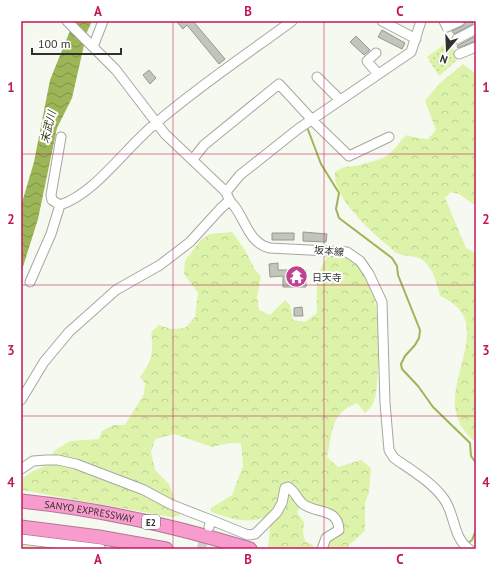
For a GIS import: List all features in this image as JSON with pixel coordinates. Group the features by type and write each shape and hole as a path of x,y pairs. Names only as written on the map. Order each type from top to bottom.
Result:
{"highway":[{"name":"SANYO EXPRESSWAY","path":"21,501 49,504 159,524 208,536 250,549"},
{"path":"23,531 99,537 166,549"}],"street":[{"name":"坂本線","path":"67,21 116,70 165,134 226,192 229,201 235,206 252,236 263,247 347,252 354,256 363,265 382,302 385,403 389,450 394,458 439,492 451,512 460,540 469,549"},
{"path":"91,45 103,21"},
{"path":"30,282 51,234 60,205 81,194 112,166 131,145 156,122 292,21"},
{"path":"382,21 416,39"},
{"path":"226,192 240,175 340,100 411,52 421,21"},
{"path":"444,21 447,27 460,21"},
{"path":"457,39 476,29"},
{"path":"459,54 476,47"},
{"path":"376,53 367,61 378,74"},
{"path":"317,77 340,100"},
{"path":"192,159 204,145 279,84 313,121 351,156 389,136"},
{"path":"60,205 52,200 51,195 61,137"},
{"path":"21,400 44,362 69,332 116,290 160,265 190,242 229,201"},
{"path":"21,469 33,462 46,460 58,460 76,464 144,490 210,523 248,535 255,534 277,512 282,503 285,488 288,487 305,505 328,512 335,517 339,530 326,538 322,549"},
{"path":"23,531 101,549"}],"green space":[{"path":"449,41 458,59 439,76 427,57"},
{"path":"463,64 475,73 476,79 476,203 473,204 459,194 451,192 445,198 466,248 476,253 476,443 460,424 457,416 455,400 467,334 465,319 457,306 440,296 433,274 425,262 416,257 396,253 371,231 353,212 339,191 335,172 345,167 359,165 387,156 407,135 428,139 436,130 425,101 439,84"},
{"path":"232,232 245,250 255,270 261,276 257,297 259,310 270,315 285,300 290,305 293,320 305,322 317,313 317,289 319,275 321,268 330,254 343,256 352,260 361,269 371,287 376,305 378,332 378,366 374,401 365,413 357,403 348,407 341,413 334,425 327,457 338,467 361,460 371,468 369,493 365,503 365,531 350,544 347,549 326,549 325,543 339,533 336,514 300,506 297,513 304,522 303,532 305,541 313,545 314,549 268,549 270,527 263,518 256,520 243,520 230,518 211,512 211,508 232,495 243,466 241,443 230,443 212,447 174,434 155,439 151,452 155,470 169,484 180,515 171,517 21,490 21,479 33,471 50,464 54,451 70,441 99,439 102,431 113,425 125,425 144,394 145,383 140,377 150,361 152,351 151,332 159,325 171,329 185,328 195,317 198,293 184,274 185,261 200,241 210,234"},
{"path":"21,545 66,549 21,549"}],"water":[{"name":"末武川","path":"74,21 92,21 87,32 72,98 57,128 38,219 21,273 21,206 34,162 50,80"}],"building":[{"path":"176,21 193,21 225,59 219,64 187,25 183,29"},
{"path":"466,21 472,21 473,24 454,34 452,31 463,26"},
{"path":"382,30 405,43 402,49 378,37"},
{"path":"356,36 370,50 364,55 350,42"},
{"path":"476,36 476,41 458,48 457,46"},
{"path":"149,70 156,78 150,84 143,75"},
{"path":"303,232 327,234 326,242 303,241"},
{"path":"272,233 294,233 294,240 272,240"},
{"path":"278,263 278,270 306,270 306,287 283,287 283,276 270,277 269,264"},
{"path":"302,307 303,316 294,316 294,308"}],"waterway":[{"path":"307,127 321,164 339,193 336,209 339,218 392,258 397,266 398,275 420,330 419,338 405,356 401,364 402,369 418,386 433,407 470,443 471,456 476,463"},
{"path":"468,543 472,540 476,530"}],"tunnel":[{"path":"201,549 207,532"}],"place":[{"name":"日天寺","path":"296,277"}]}
